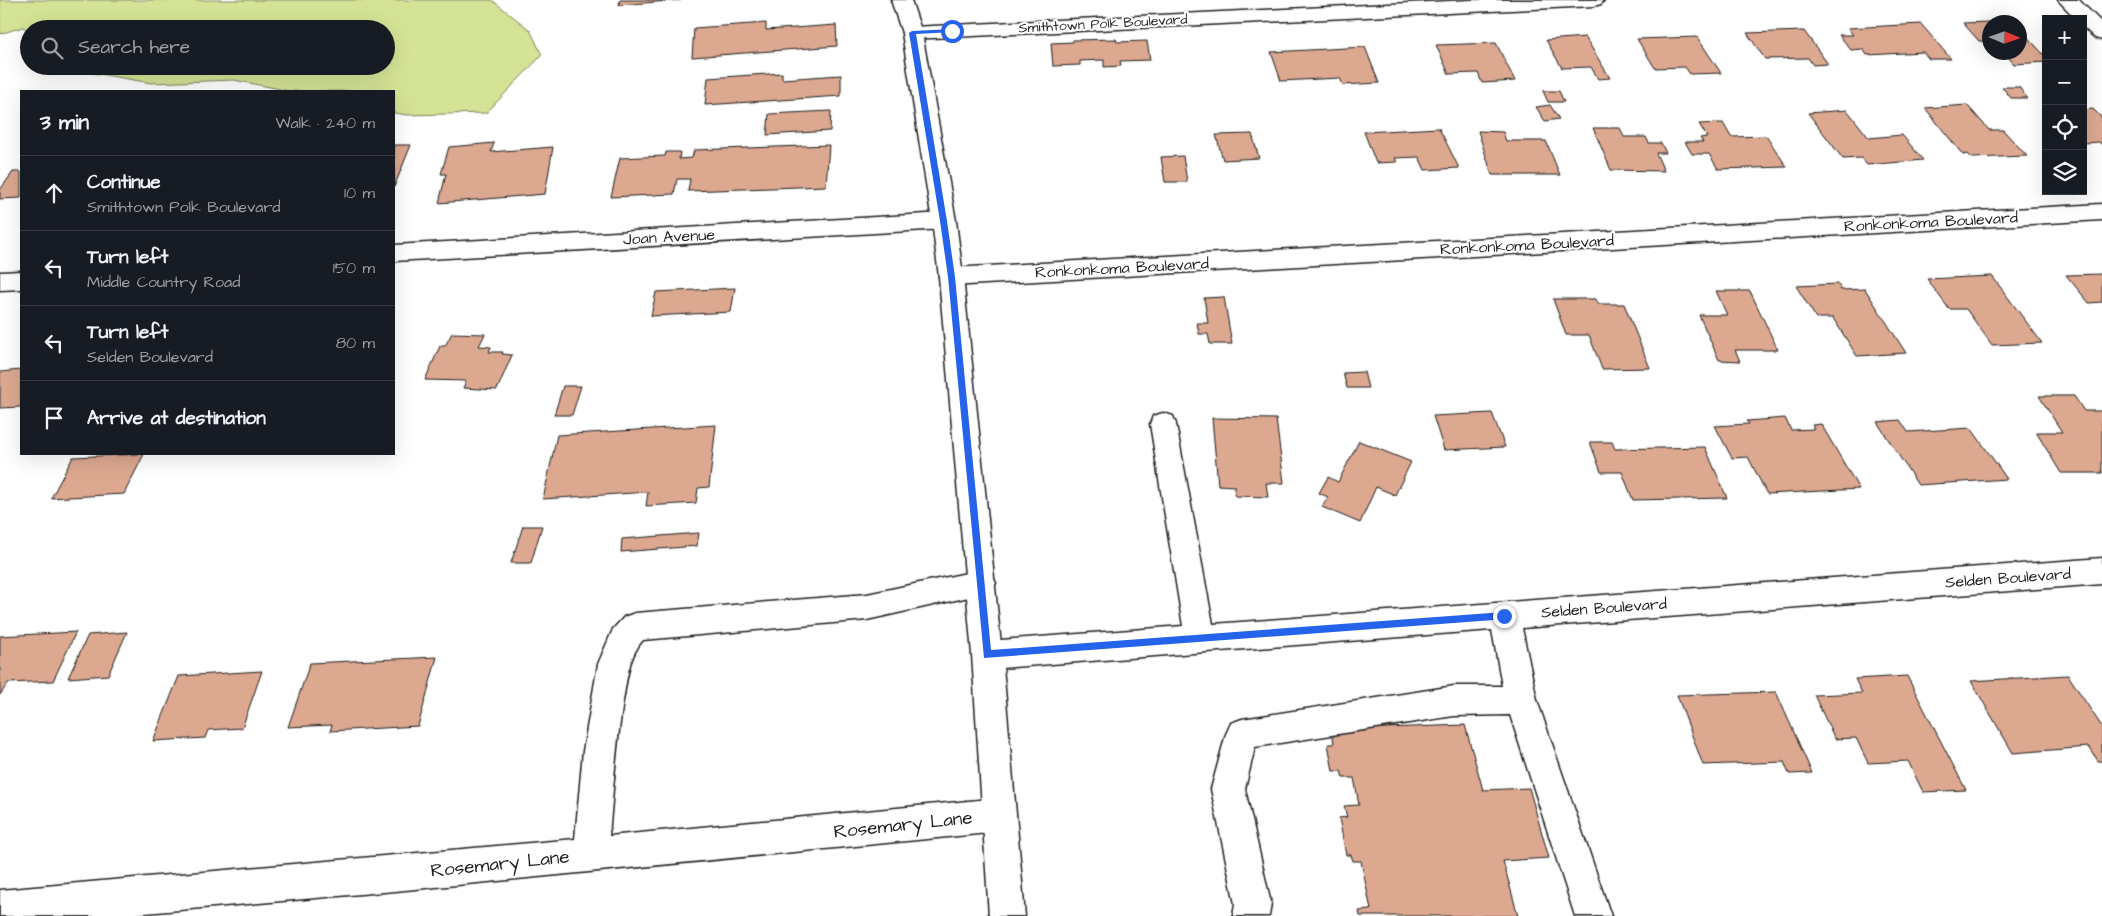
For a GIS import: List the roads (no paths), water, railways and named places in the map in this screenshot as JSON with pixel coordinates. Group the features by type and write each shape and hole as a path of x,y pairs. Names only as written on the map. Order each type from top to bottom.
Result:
{"street":[{"path":"901,0 912,33 944,221 951,277 981,583 1007,916"},
{"name":"Smithtown Polk Boulevard","path":"912,33 1594,0"},
{"path":"2068,0 2102,34"},
{"name":"Ronkonkoma Boulevard","path":"951,277 2102,212"},
{"name":"Joan Avenue","path":"395,253 944,221"},
{"path":"0,281 20,280"},
{"path":"1163,424 1200,638"},
{"name":"Selden Boulevard","path":"987,655 2102,571"},
{"path":"590,855 599,750 614,664 624,639 635,627 867,607 981,583"},
{"path":"1504,616 1521,700 1593,916"},
{"path":"1251,916 1253,904 1228,789 1242,734 1454,701 1521,700"},
{"name":"Rosemary Lane","path":"0,908 405,873 999,815"}]}
